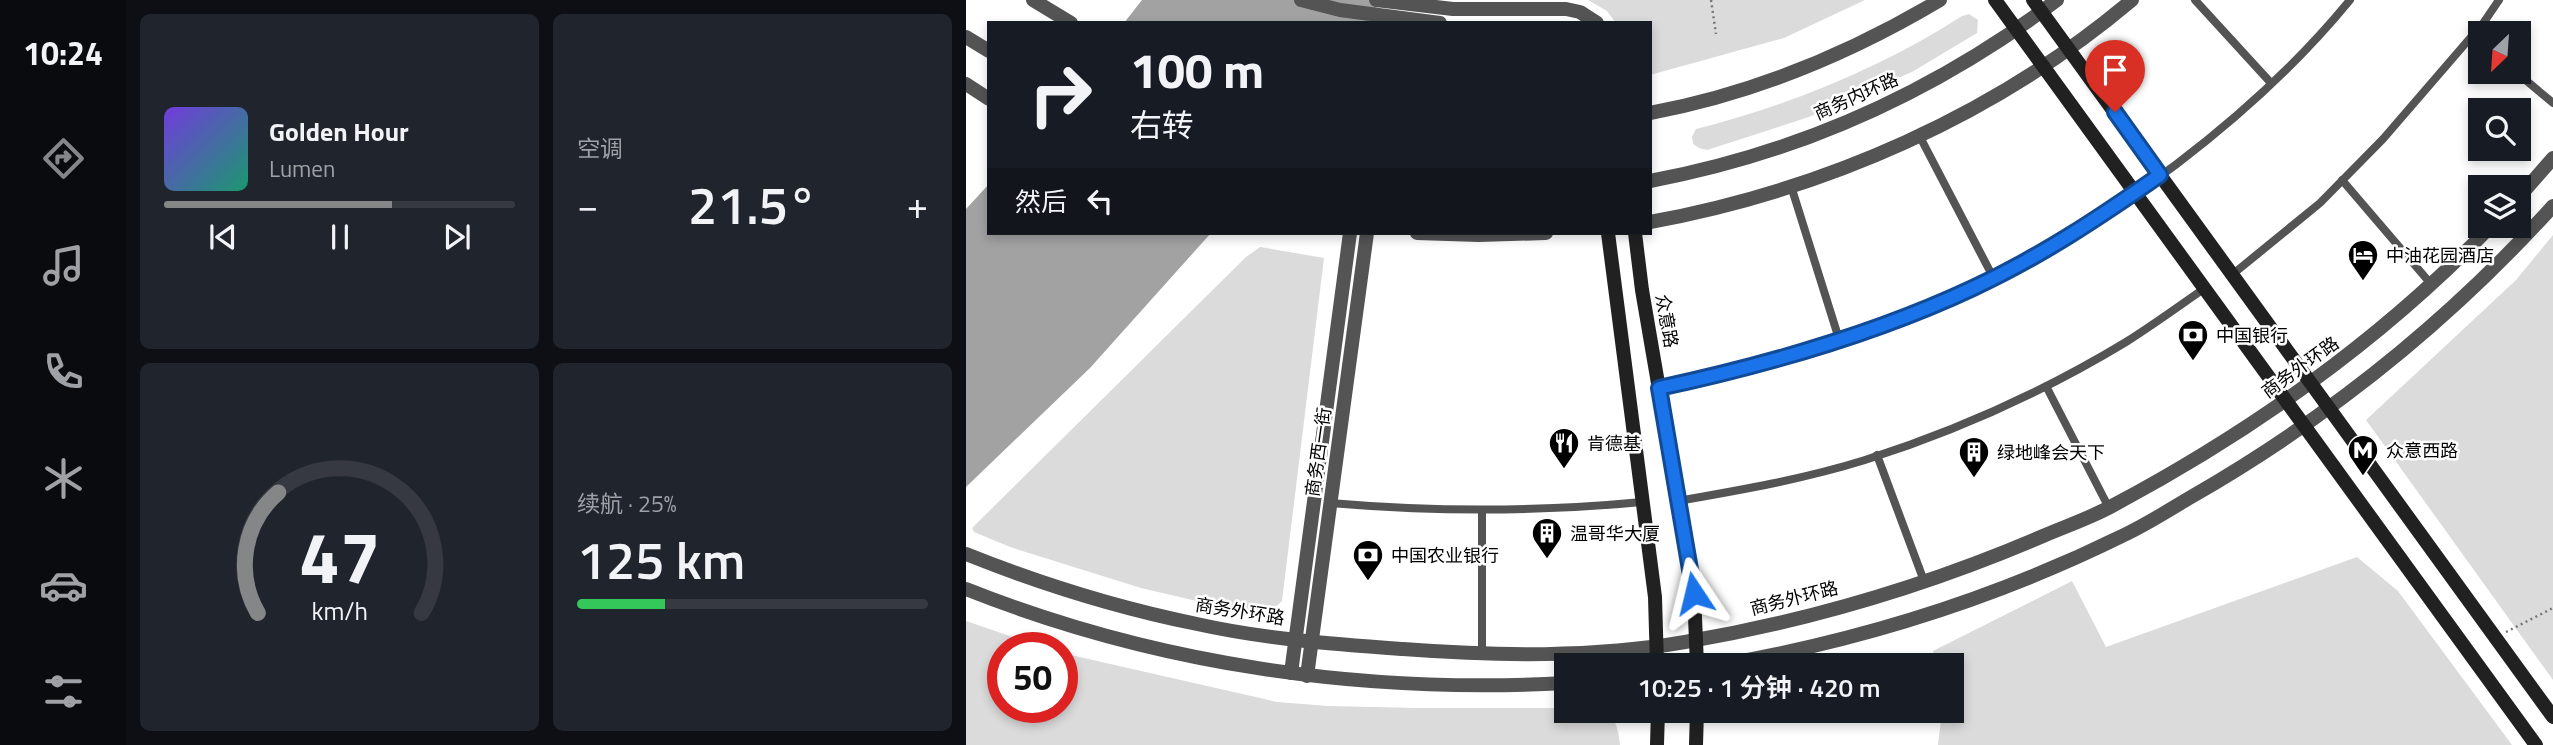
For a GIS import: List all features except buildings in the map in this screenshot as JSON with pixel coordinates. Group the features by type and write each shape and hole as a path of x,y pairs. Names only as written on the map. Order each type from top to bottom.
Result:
{"main road":[{"path":"1995,0 2536,745"},
{"path":"2037,6 2553,717"},
{"path":"1608,235 1655,597 1657,653"},
{"name":"众意路","path":"1635,235 1642,290 1694,593 1697,653"},
{"path":"1657,745 1658,723"},
{"path":"1696,745 1697,723"}],"street":[{"path":"1033,0 1068,21"},
{"path":"1301,0 1340,10 1424,21"},
{"path":"1376,0 1453,9 1566,9 1580,12 1594,21"},
{"path":"1652,113 1705,101 1797,70 1871,38 1940,0"},
{"name":"商务内环路","path":"1652,181 1723,165 1822,133 1930,84 2017,30 2037,6 2057,0"},
{"path":"1652,222 1734,204 1791,186 1837,170 1919,135 2044,67 2094,32 2132,0"},
{"path":"966,37 987,50"},
{"path":"966,84 987,98"},
{"path":"2531,183 2553,158"},
{"path":"1781,653 1912,619 2018,581 2123,536 2221,480 2305,426 2400,354 2479,283 2553,206"},
{"name":"商务西一街","path":"1291,673 1350,235"},
{"name":"商务西一街","path":"1307,676 1367,235"},
{"name":"商务外环路","path":"966,554 1027,577 1128,608 1198,625 1311,641 1525,655 1696,640 1811,615 1924,581 2006,552 2109,508 2205,453 2311,383 2380,331 2479,238"},
{"path":"966,589 1120,640 1190,657 1307,676 1422,686 1554,683"}],"lane":[{"path":"2195,0 2271,83"},
{"path":"1659,388 1754,367 1926,307 1993,277 2096,220 2218,130 2271,83 2350,0"},
{"path":"2487,21 2499,0"},
{"path":"2233,274 2320,202 2468,48"},
{"path":"2530,84 2553,103"},
{"path":"1919,135 1993,277"},
{"path":"2342,180 2431,284"},
{"path":"1791,186 1839,339"},
{"path":"1678,501 1773,484 1877,455 1955,428 2046,386 2126,341 2206,288"},
{"path":"2046,386 2109,508"},
{"path":"1877,455 1924,581"},
{"path":"1330,503 1482,510 1571,508 1642,502"},
{"path":"1482,510 1482,654"}],"path":[{"path":"1712,0 1716,34"},
{"path":"2495,638 2553,608"}],"shaded area":[{"path":"1142,0 1381,0 1368,21 1126,21"},
{"path":"1588,0 1865,0 1784,38 1652,74 1652,21 1614,21 1607,11"},
{"path":"1969,14 1978,20 1977,33 1912,72 1809,117 1707,150 1693,144 1692,137 1696,129 1766,109 1834,83"},
{"path":"987,186 987,235 1209,235 1090,368 966,487 966,209"},
{"path":"2553,235 2553,680 2366,420 2516,280"},
{"path":"1260,247 1324,258 1282,601 1267,611 1248,613 1141,588 1010,547 974,532 972,528 1246,257"},
{"path":"2357,557 2398,591 2512,745 1938,745 1941,723 1964,723 1964,653 1933,651 2072,581 2106,647"},
{"path":"966,621 998,632 987,632 987,723 1078,723 1078,657 1277,702 1417,708 1554,708 1554,723 1615,723 1620,745 966,745"}],"place":[{"name":"中油花园酒店","path":"2363,282"},
{"name":"中国银行","path":"2193,362"},
{"name":"肯德基","path":"1564,470"},
{"name":"众意西路","path":"2363,477"},
{"name":"绿地峰会天下","path":"1974,479"},
{"name":"温哥华大厦","path":"1547,560"},
{"name":"中国农业银行","path":"1368,582"}],"route":[{"path":"1694,593 1659,388 1754,367 1907,315 1973,288 2096,220 2160,175 2115,112"}]}
